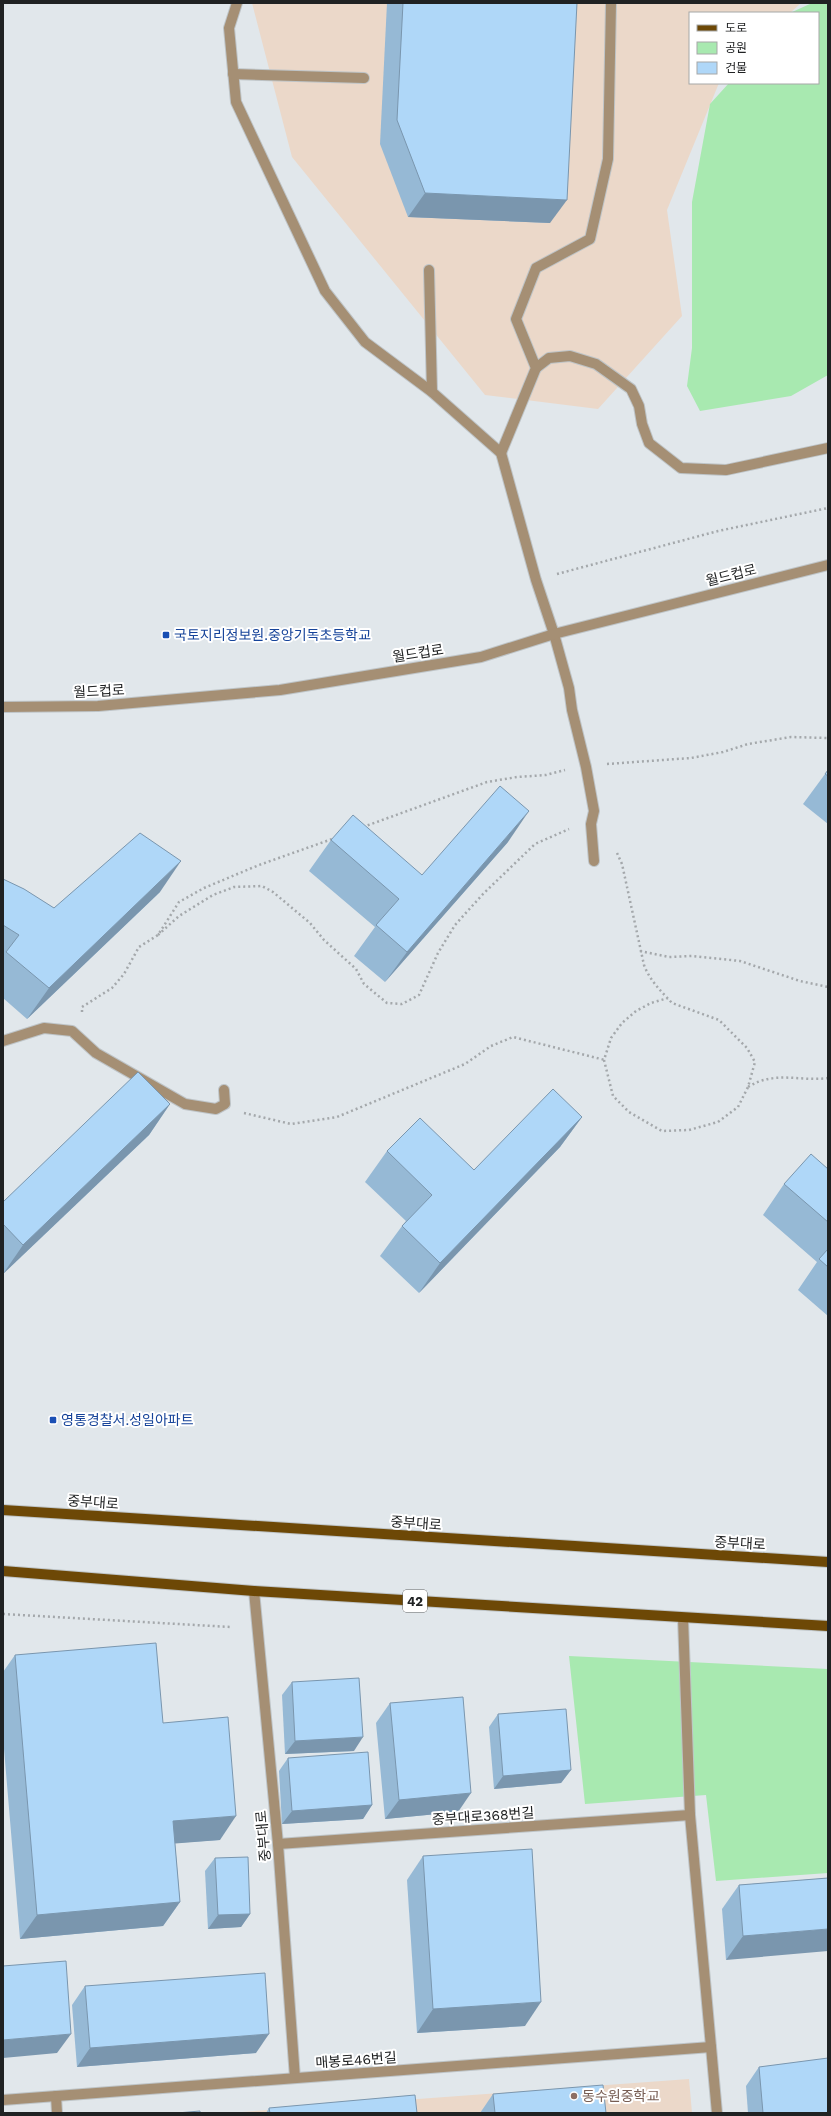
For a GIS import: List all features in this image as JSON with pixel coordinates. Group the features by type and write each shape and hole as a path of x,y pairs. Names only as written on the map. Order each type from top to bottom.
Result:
{"main road":[{"name":"중부대로","path":"3,1510 828,1562"},
{"name":"42","path":"3,1571 254,1591 828,1626"}],"street":[{"path":"237,3 229,28 236,102 325,291 365,342 432,392 501,453 536,580 554,634 569,688 572,710 586,767 594,811 591,824 594,861"},
{"path":"536,368 516,319 536,268 590,239 608,159 611,3"},
{"path":"233,74 364,78"},
{"path":"429,270 432,392"},
{"path":"501,453 536,368 549,358 570,356 596,364 631,389 639,406 642,424 649,443 681,468 726,470 828,448"},
{"name":"월드컵로","path":"3,707 98,706 280,690 481,657 554,634 828,565"},
{"path":"3,1041 44,1028 72,1031 96,1053 185,1104 216,1109 225,1104 224,1090"},
{"name":"중부대로","path":"254,1591 278,1844 295,2078"},
{"path":"683,1618 690,1815 717,2113"},
{"name":"중부대로368번길","path":"278,1844 690,1815"},
{"name":"매봉로46번길","path":"3,2100 711,2047"},
{"path":"56,2096 57,2113"}],"path":[{"path":"536,580 718,531 828,508"},
{"path":"358,829 394,814 487,782 517,777 546,775 559,771 586,767 691,758 723,752 748,744 791,737 828,738"},
{"path":"78,1037 82,1007 112,988 124,974 139,947 158,935 180,916 213,895 234,887 262,886 273,892 310,923 324,940 356,969 364,984 387,1003 402,1004 419,995 438,953 455,925 483,894 535,844 569,829 591,824"},
{"path":"158,935 179,902 204,888 293,852 337,838"},
{"path":"615,849 622,864 640,951 649,978 668,998 672,1003 719,1020 735,1034 747,1048 755,1062 748,1087 738,1107 718,1122 689,1130 662,1131 630,1112 613,1096 604,1060 611,1038 622,1023 636,1011 652,1002 668,998"},
{"path":"640,951 669,957 692,956 740,961 800,981 828,987"},
{"path":"238,1111 292,1124 337,1117 465,1064 491,1046 513,1037 605,1060"},
{"path":"748,1087 760,1080 784,1077 817,1079 828,1078"},
{"path":"3,1614 230,1627"}],"shaded area":[{"path":"252,3 801,3 791,12 689,12 689,84 719,84 667,210 682,316 598,409 485,395 292,157"},
{"name":"동수원중학교","path":"689,2079 692,2113 228,2113"}],"green space":[{"path":"812,3 828,3 828,375 791,396 700,411 687,386 692,348 692,202 710,104 728,84 819,84 819,12 792,12"},
{"path":"569,1656 828,1669 828,1873 716,1881 706,1795 585,1804"}],"building":[{"path":"403,3 577,3 567,200 425,193 397,120"},
{"path":"500,786 529,811 407,952 376,925 399,899 331,840 353,815 422,875"},
{"path":"140,833 181,861 49,988 6,952 19,935 3,925 3,879 24,889 54,908"},
{"path":"138,1072 170,1104 23,1245 3,1224 3,1202"},
{"path":"553,1089 582,1117 440,1263 402,1226 432,1195 387,1151 420,1118 474,1170"},
{"path":"811,1154 828,1169 828,1222 784,1184"},
{"path":"828,1249 828,1267 819,1259"},
{"path":"156,1643 163,1723 228,1717 236,1816 173,1821 180,1902 37,1915 15,1655"},
{"path":"359,1678 363,1737 295,1741 292,1682"},
{"path":"463,1697 471,1793 399,1800 390,1703"},
{"path":"566,1709 571,1770 503,1776 498,1714"},
{"path":"368,1752 372,1805 292,1811 288,1758"},
{"path":"532,1849 541,2002 433,2009 423,1856"},
{"path":"248,1857 250,1914 218,1915 215,1858"},
{"path":"828,1878 828,1929 743,1936 739,1885"},
{"path":"66,1961 71,2034 3,2040 3,1966"},
{"path":"265,1973 269,2034 90,2048 85,1986"},
{"path":"828,2058 828,2113 763,2113 759,2067"},
{"path":"603,2085 606,2113 495,2113 493,2094"},
{"path":"415,2095 417,2113 270,2113 269,2108"},
{"path":"200,2111 200,2113 177,2113"}],"place":[{"name":"국토지리정보원.중앙기독초등학교","path":"166,635"},
{"name":"영통경찰서.성일아파트","path":"53,1420"},
{"name":"동수원중학교","path":"574,2096"}]}
